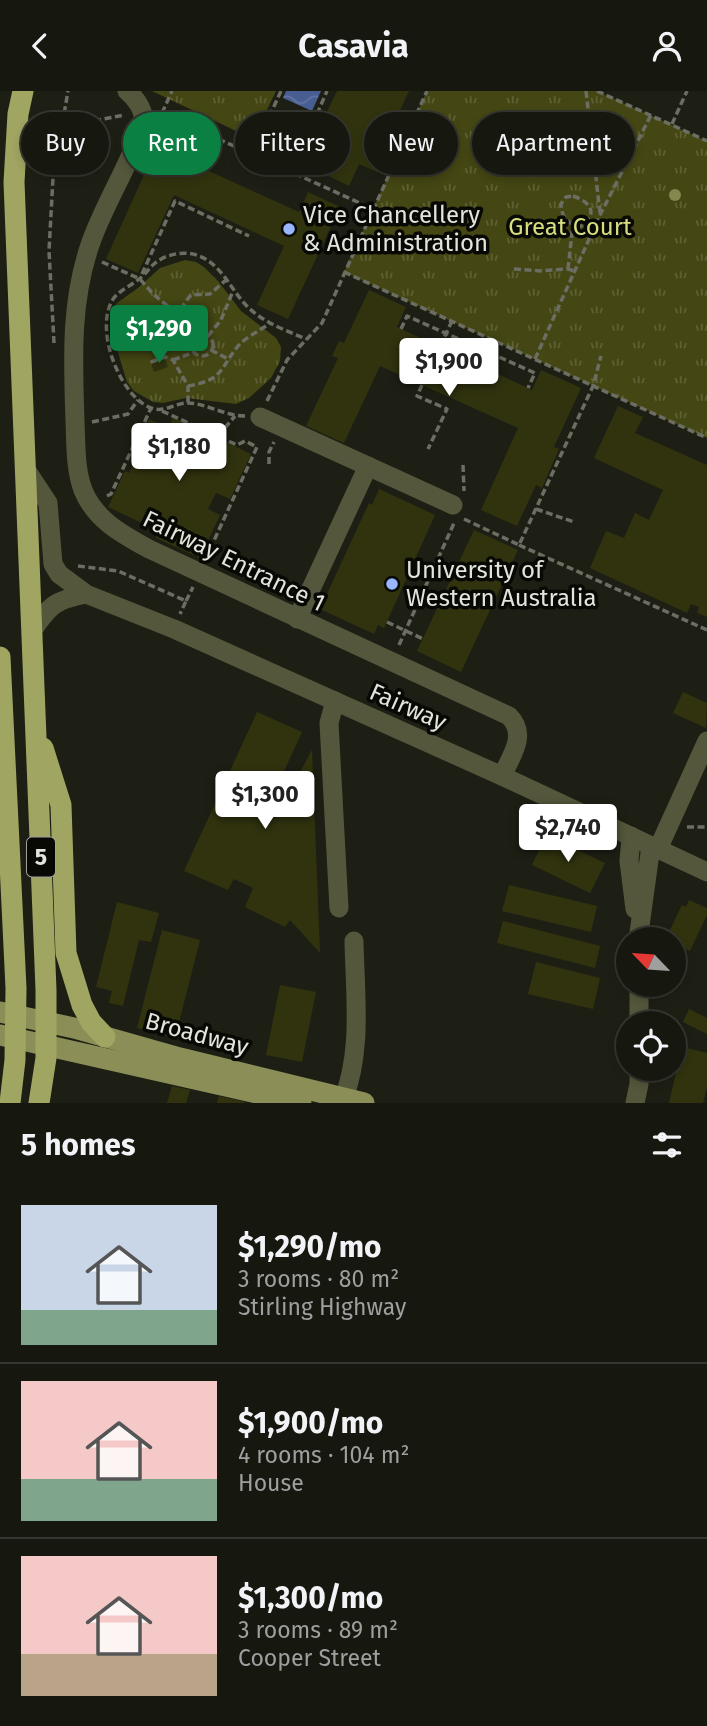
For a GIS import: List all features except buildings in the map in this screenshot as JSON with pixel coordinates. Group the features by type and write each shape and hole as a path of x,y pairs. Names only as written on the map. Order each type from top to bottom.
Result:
{"highway":[{"name":"5","path":"23,91 18,114 14,182 46,1022 39,1103"},
{"name":"5","path":"0,657 14,936 8,1014 10,1103"},
{"path":"35,723 61,805 66,953 82,1005 91,1022 105,1037"},
{"path":"0,968 14,936"}],"main road":[{"name":"Broadway","path":"8,1014 350,1101"},
{"name":"Broadway","path":"8,1037 301,1103"}],"street":[{"name":"Fairway Entrance 1","path":"127,91 135,98 144,119 91,243 80,280 73,320 77,463 83,489 93,507 114,529 199,574 511,719 518,729 518,742 502,776"},
{"path":"260,417 368,466 455,511"},
{"path":"297,619 368,466"},
{"name":"Fairway","path":"25,468 48,503 49,541 53,564 59,574 86,593 174,629 502,776 707,872"},
{"path":"32,631 47,609 55,603 63,598 86,593"},
{"path":"335,701 329,723 339,908"},
{"path":"639,927 654,848 707,741"},
{"path":"631,837 630,872 637,927"},
{"path":"350,1101 355,1055 354,941"},
{"path":"635,1103 639,1081"}],"path":[{"path":"162,112 172,91"},
{"path":"271,112 281,91"},
{"path":"318,112 327,91"},
{"path":"161,410 188,403 235,416 260,417 287,360 321,323 427,91"},
{"path":"586,91 588,112"},
{"path":"597,91 707,141"},
{"path":"672,125 687,91"},
{"path":"151,108 160,112"},
{"path":"534,359 600,215 651,115"},
{"path":"109,118 119,116"},
{"path":"299,175 373,209"},
{"path":"596,175 600,215"},
{"path":"566,197 580,198 588,206 592,216 579,227 568,223 562,214 561,204 566,197"},
{"path":"139,279 175,201 249,236"},
{"path":"588,206 599,201"},
{"path":"568,269 573,224"},
{"path":"199,574 257,447 245,441 237,445 161,410 151,408 130,394 110,350 106,326 111,300 139,279 155,262 172,255 199,255 226,280 251,310 271,323 306,339"},
{"path":"100,261 139,279 180,316"},
{"path":"514,269 575,271"},
{"path":"344,272 707,438"},
{"path":"195,336 181,322 181,308 187,299 195,294 211,294 226,280"},
{"path":"208,336 220,320 233,291"},
{"path":"401,329 407,316 535,373 528,388"},
{"path":"440,346 452,321"},
{"path":"187,386 209,380 220,373 238,346 271,323"},
{"path":"195,336 208,336 213,343 211,351 204,356 194,352 191,346 195,336"},
{"path":"211,351 230,360"},
{"path":"173,360 194,352"},
{"path":"519,545 593,386 601,356"},
{"path":"151,362 165,357 173,360 187,386 188,403"},
{"path":"422,385 417,396 446,409 428,449"},
{"path":"92,422 128,414 138,400"},
{"path":"99,498 111,495 151,408"},
{"path":"218,436 235,416"},
{"path":"536,509 574,522"},
{"path":"391,661 455,511 519,545 707,630"},
{"path":"76,565 118,571 186,601 174,629"},
{"path":"387,622 423,639"},
{"path":"687,827 707,827"}],"green space":[{"path":"152,91 276,91 266,112 235,112 235,130 221,124 221,112 196,112"},
{"name":"Great Court","path":"427,91 597,91 707,141 707,438 344,272 388,175 458,175 458,112 417,112"},
{"path":"185,260 204,267 241,311 276,338 281,347 280,361 271,378 249,398 236,404 186,398 163,403 153,402 134,391 127,382 110,326 113,311 117,303 160,268"}],"water":[{"path":"286,91 321,91 312,111 283,98"}],"place":[{"name":"Vice Chancellery & Administration","path":"289,229"},
{"name":"University of Western Australia","path":"392,584"}]}
